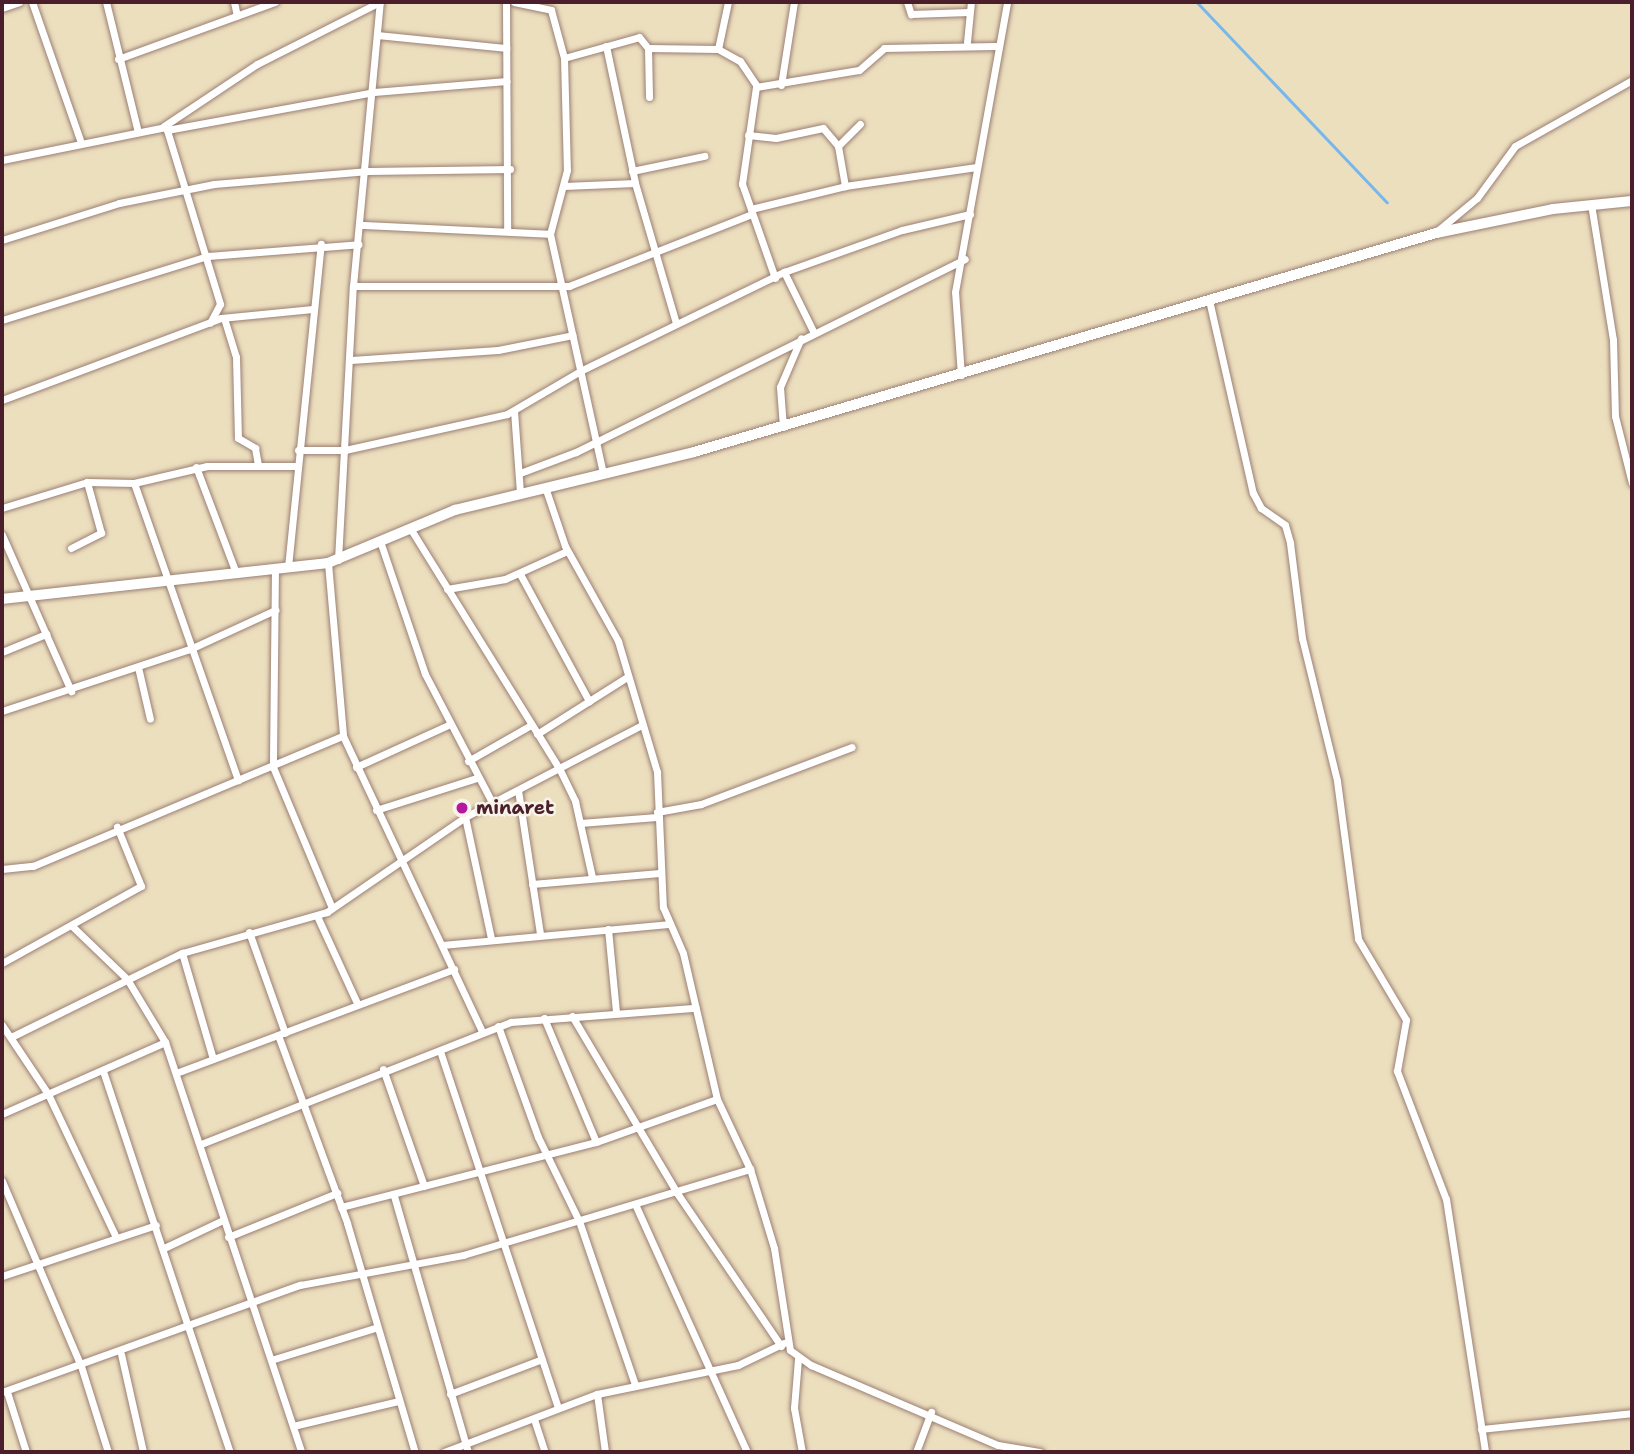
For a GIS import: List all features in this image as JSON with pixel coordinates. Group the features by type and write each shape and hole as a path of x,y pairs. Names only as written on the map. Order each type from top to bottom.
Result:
{"street":[{"path":"2,8 19,2"},
{"path":"32,2 80,140"},
{"path":"106,2 138,132"},
{"path":"234,2 237,16"},
{"path":"118,59 275,2"},
{"path":"380,2 368,171 354,286 345,450 333,561 343,736 482,1032"},
{"path":"166,128 257,64 380,2"},
{"path":"506,2 510,169 507,231"},
{"path":"514,2 551,9 564,58 564,186 550,234 598,441 603,474"},
{"path":"718,49 728,2"},
{"path":"781,85 794,2"},
{"path":"907,2 911,15 969,12"},
{"path":"967,42 971,2"},
{"path":"961,375 954,303 965,259 996,46 1007,2"},
{"path":"378,35 506,48"},
{"path":"564,58 639,37 648,48 649,97"},
{"path":"757,86 781,85 861,69 884,48 967,42 996,46"},
{"path":"606,46 635,183 653,254 676,323"},
{"path":"648,48 718,49 740,61 757,86 742,184 775,278"},
{"path":"2,160 80,140 374,92 507,80"},
{"path":"1436,233 1478,198 1515,146 1632,80"},
{"path":"838,146 860,124"},
{"path":"166,128 208,256 220,304 210,323"},
{"path":"748,135 776,138 823,128 838,146 845,186"},
{"path":"632,171 704,156"},
{"path":"354,286 562,287 653,254 750,212 845,186 977,167"},
{"path":"2,240 185,188 368,171 510,169"},
{"path":"564,186 635,183"},
{"path":"2,599 333,561 410,528 520,493 783,427 1436,233 1591,204 1632,201"},
{"path":"1591,204 1613,340 1615,416 1632,483"},
{"path":"298,450 345,450 514,411 582,370 784,272 902,230 970,214"},
{"path":"362,225 550,234"},
{"path":"2,320 208,256 321,244 359,244"},
{"path":"288,567 294,466 321,244"},
{"path":"520,473 598,441 813,331 965,259"},
{"path":"784,272 813,331"},
{"path":"1209,300 1253,492 1261,508 1285,525 1290,544 1302,638 1336,781 1358,939 1406,1020 1397,1071 1446,1199 1485,1452"},
{"path":"2,400 224,318 313,309"},
{"path":"224,318 236,357 238,438 255,448 258,465"},
{"path":"351,360 498,350 573,335"},
{"path":"783,427 780,387 802,337"},
{"path":"514,411 520,493"},
{"path":"2,509 87,482 134,483 196,467 294,466"},
{"path":"196,467 236,573"},
{"path":"71,548 101,533 87,482"},
{"path":"134,483 190,649 239,780"},
{"path":"545,487 567,551 609,621 657,772 660,873 670,924 695,1008 717,1099 750,1170 774,1248 784,1344"},
{"path":"410,528 559,768 580,823 592,877"},
{"path":"2,535 71,691"},
{"path":"380,541 448,725 493,804"},
{"path":"447,589 520,574 567,551"},
{"path":"275,568 273,767 332,908"},
{"path":"520,574 589,701"},
{"path":"2,711 71,691 190,649 275,610"},
{"path":"2,652 46,634"},
{"path":"138,667 150,719"},
{"path":"537,734 627,677"},
{"path":"356,767 448,725"},
{"path":"468,761 531,725"},
{"path":"11,1037 182,953 248,932 317,916 465,817 642,725"},
{"path":"3,868 33,866 117,827 273,767 343,736"},
{"path":"580,823 657,814 701,804 852,747"},
{"path":"376,810 477,778"},
{"path":"519,790 540,933"},
{"path":"465,817 491,938"},
{"path":"2,963 73,928 89,912 142,886 117,827"},
{"path":"533,884 660,873"},
{"path":"317,916 358,1003"},
{"path":"443,945 540,933 670,924"},
{"path":"73,928 127,979 165,1042 201,1144 228,1237 255,1299 271,1360 302,1452"},
{"path":"608,929 616,1012"},
{"path":"248,932 337,1193 362,1272 375,1328 415,1452"},
{"path":"182,953 213,1059"},
{"path":"176,1073 454,969"},
{"path":"201,1144 305,1104 383,1069 440,1051 498,1026 544,1018 695,1008"},
{"path":"572,1016 677,1193 784,1344 798,1359 931,1412 1009,1449 1040,1452"},
{"path":"544,1018 596,1142"},
{"path":"2,1025 48,1094 116,1235"},
{"path":"498,1026 546,1153 579,1221 635,1385"},
{"path":"2,1114 165,1042"},
{"path":"440,1051 483,1170 503,1242 558,1408"},
{"path":"383,1069 424,1186"},
{"path":"103,1071 190,1321 230,1452"},
{"path":"341,1207 394,1196 546,1153 596,1142 717,1099"},
{"path":"26,1452 4,1392 121,1354 190,1321 255,1299 362,1272 415,1264 503,1242 750,1170"},
{"path":"2,1181 81,1366 108,1452"},
{"path":"228,1237 337,1193"},
{"path":"394,1196 467,1449"},
{"path":"635,1205 747,1452"},
{"path":"164,1248 223,1220"},
{"path":"2,1276 41,1267 116,1235 156,1224"},
{"path":"271,1360 375,1328"},
{"path":"444,1452 467,1449 558,1408 597,1394 711,1372 784,1344"},
{"path":"121,1354 143,1452"},
{"path":"450,1394 542,1359"},
{"path":"798,1359 794,1408 802,1452"},
{"path":"597,1394 605,1452"},
{"path":"293,1426 398,1401"},
{"path":"916,1452 931,1412"},
{"path":"1481,1429 1632,1413"},
{"path":"534,1419 545,1452"}],"waterway":[{"path":"1197,2 1387,202"}],"place":[{"name":"minaret","path":"462,808"}]}
